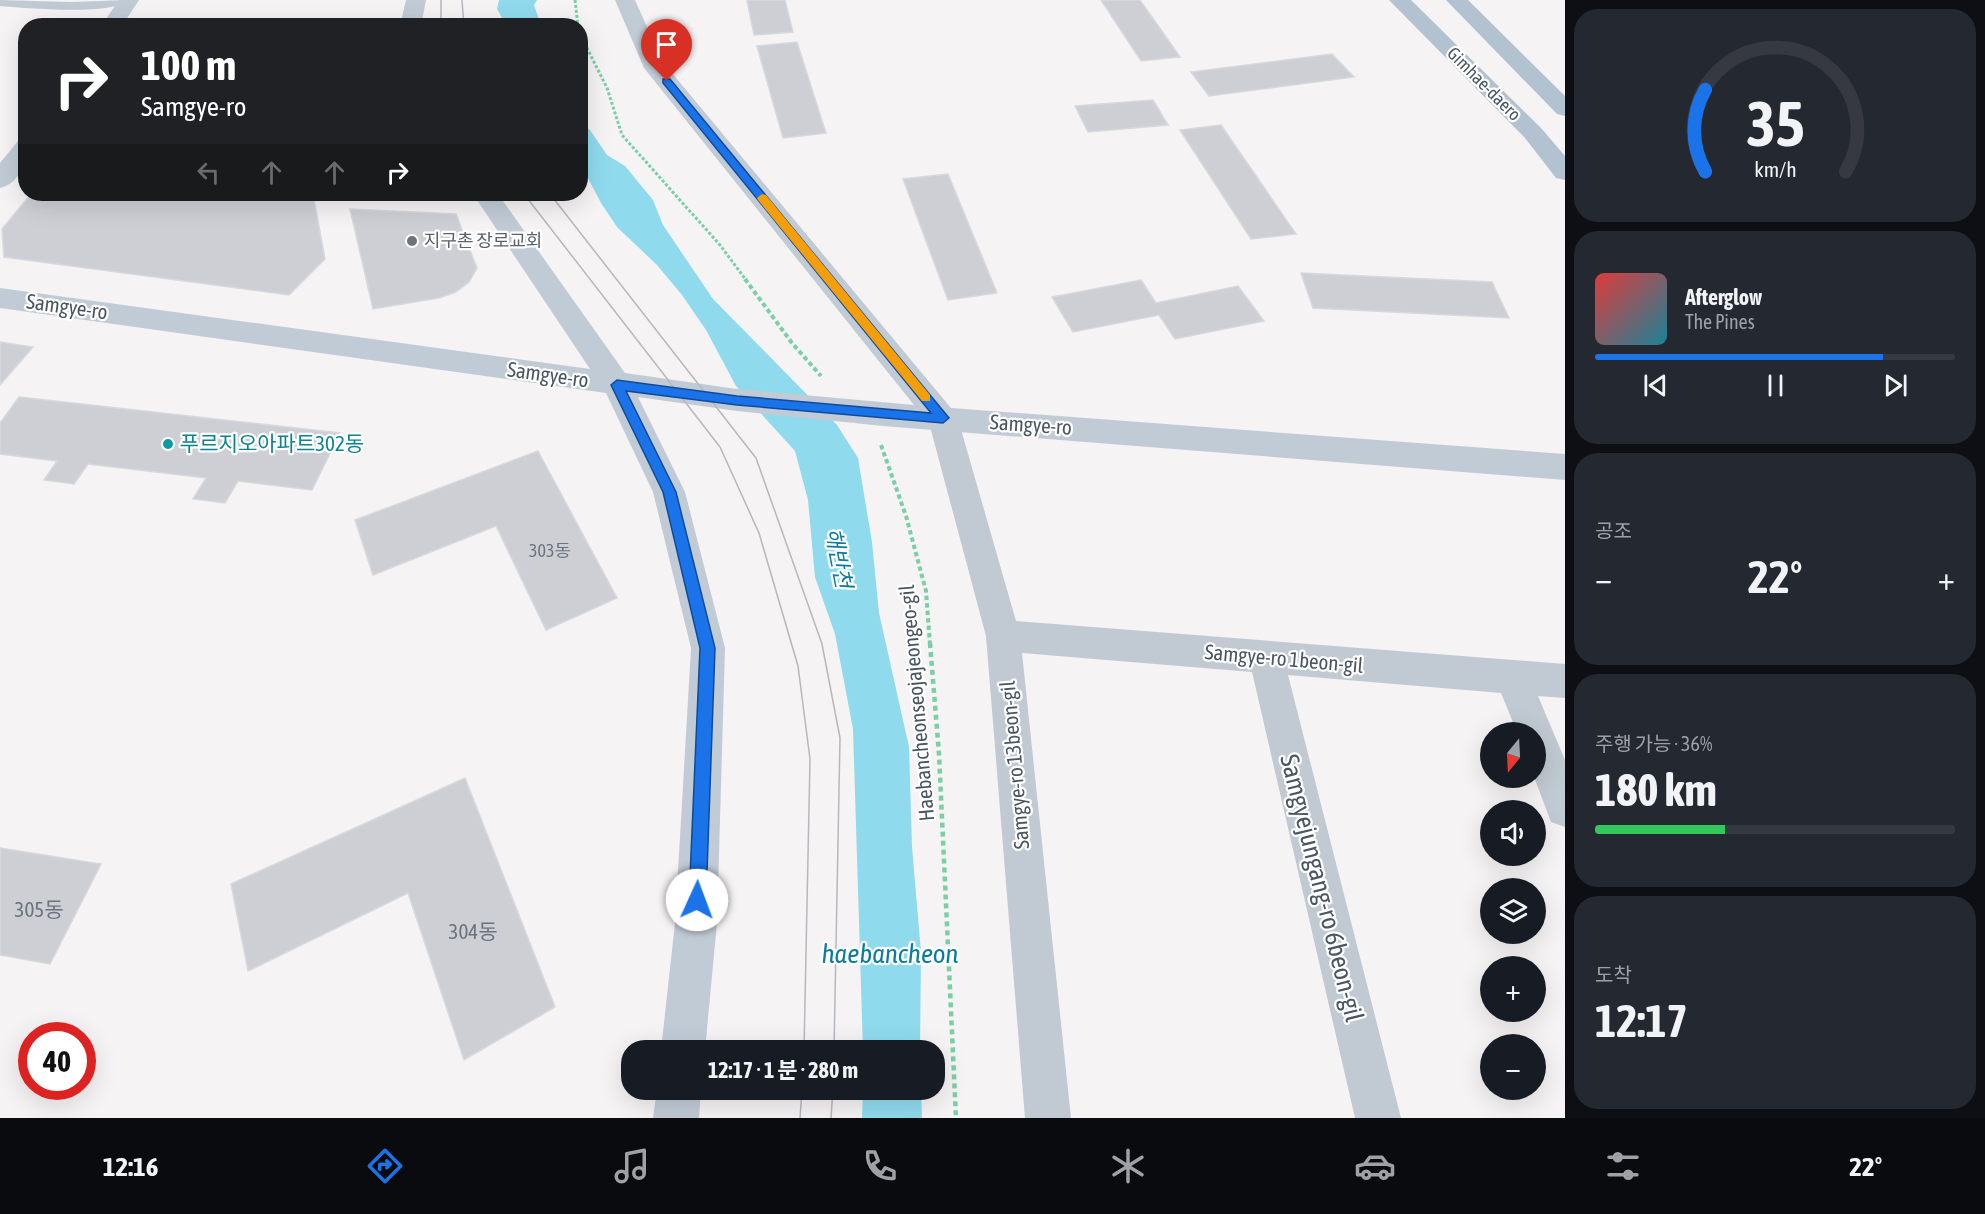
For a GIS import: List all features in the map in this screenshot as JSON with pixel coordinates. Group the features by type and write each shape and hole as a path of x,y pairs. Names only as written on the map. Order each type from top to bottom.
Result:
{"main road":[{"name":"Gimhae-daero","path":"1399,0 1533,133 1565,172"},
{"name":"Gimhae-daero","path":"1456,0 1565,110"}],"street":[{"path":"117,18 129,0"},
{"path":"412,18 416,0"},
{"path":"626,0 652,63 943,418"},
{"path":"0,180 18,156"},
{"path":"490,201 617,385 669,492 708,648 696,923 684,1040"},
{"name":"Samgye-ro","path":"0,298 737,400 878,426 943,418 1565,467"},
{"name":"Samgye-ro 13beon-gil","path":"943,418 1003,636 1048,1118"},
{"name":"Samgye-ro 1beon-gil","path":"1003,636 1565,681"},
{"name":"Samgyejungang-ro 6beon-gil","path":"1266,657 1378,1118"},
{"path":"1513,677 1531,722"},
{"path":"1546,759 1565,808"},
{"path":"676,1118 678,1100"}],"lane":[{"path":"0,2 70,7 121,0"}],"path":[{"path":"575,0 577,18"},
{"path":"588,50 607,88 622,135 720,244 792,343 822,377"},
{"name":"Haebancheonseojajeongeo-gil","path":"878,426 926,591 939,754 956,1118"}],"water":[{"path":"499,0 537,0 534,5 539,18 502,18 497,9"},
{"name":"haebancheon","path":"588,128 607,155 625,166 653,200 663,225 713,299 837,425 858,458 872,542 879,613 909,747 912,847 921,952 920,1040 863,1040 853,729 835,634 815,577 808,500 795,451 736,386 706,330 682,295 657,265 617,227 588,178"},
{"path":"863,1100 921,1100 922,1118 862,1118"}],"building":[{"path":"747,0 785,0 793,32 754,35"},
{"path":"1101,0 1140,0 1180,57 1141,61"},
{"path":"797,42 826,133 783,138 757,46"},
{"path":"1332,54 1354,77 1209,96 1191,72"},
{"path":"1153,100 1168,125 1088,132 1075,106"},
{"path":"1221,125 1296,234 1251,239 1180,130"},
{"path":"948,174 997,293 948,300 903,179"},
{"path":"25,201 314,201 325,259 289,295 4,257 2,229"},
{"name":"지구촌 장로교회","path":"350,209 456,214 477,268 469,282 456,292 439,298 373,309"},
{"path":"1301,273 1492,282 1509,318 1313,308"},
{"path":"1141,280 1156,303 1238,286 1264,321 1175,339 1159,315 1073,332 1052,297"},
{"path":"0,342 33,347 0,385"},
{"name":"푸르지오아파트302동","path":"19,397 340,433 312,490 238,481 225,503 193,499 206,478 88,464 74,484 44,480 57,461 0,454 0,423"},
{"path":"538,451 617,598 546,630 496,526 373,575 355,520"},
{"path":"465,778 555,1007 464,1060 408,893 248,971 231,884"},
{"path":"0,848 101,864 50,964 0,955"}],"tram line":[{"path":"441,0 441,18"},
{"path":"462,0 463,18"},
{"path":"529,201 720,447 759,533 798,666 810,759 804,1040"},
{"path":"555,201 756,458 822,644 840,738 834,1040"},
{"path":"800,1118 801,1100"},
{"path":"831,1118 832,1100"}],"slow traffic":[{"path":"762,198 926,398"}],"place":[{"name":"지구촌 장로교회","path":"412,241"},
{"name":"푸르지오아파트302동","path":"168,444"}],"route":[{"path":"667,81 943,418 737,400 617,385 669,492 708,648 697,900"}],"water label":[{"name":"해반천","path":"839,558"}]}
